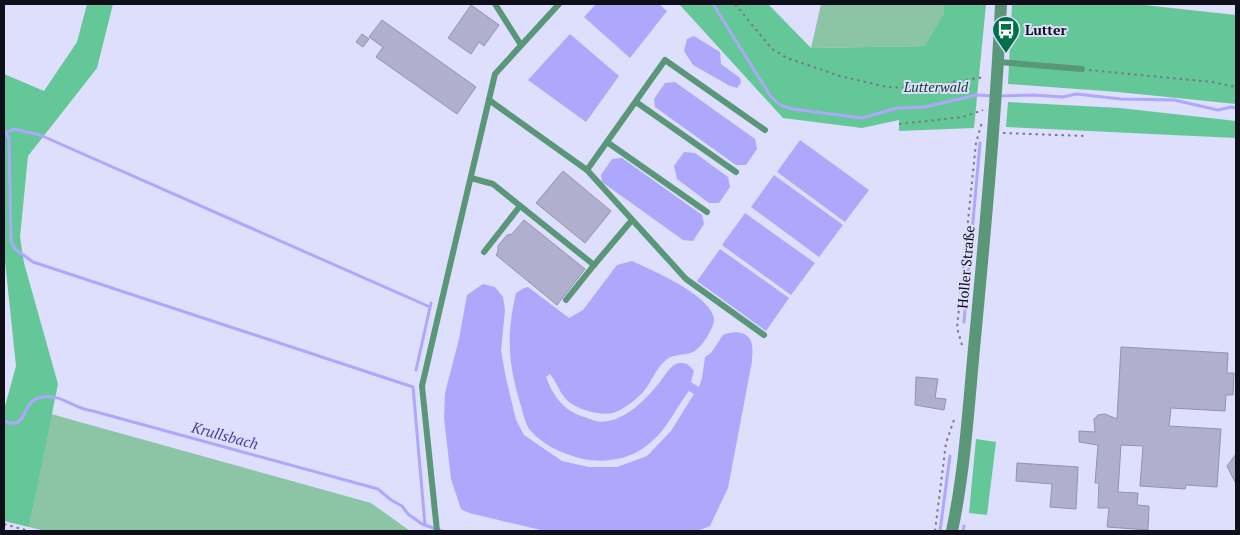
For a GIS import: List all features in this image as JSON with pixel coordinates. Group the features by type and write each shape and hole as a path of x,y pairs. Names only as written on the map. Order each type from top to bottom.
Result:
{"street":[{"name":"Holler Straße","path":"952,531 962,469 993,132 987,108 997,84 1002,4"}],"lane":[{"path":"495,4 521,45"},
{"path":"436,528 422,386 495,74 559,4"},
{"path":"588,170 665,60 765,130"},
{"path":"998,62 1082,69"},
{"path":"489,100 588,170 686,279 764,334"},
{"path":"636,102 736,172"},
{"path":"607,142 707,212"},
{"path":"471,178 492,184 594,265"},
{"path":"484,252 520,206"},
{"path":"566,300 632,220"}],"path":[{"path":"735,4 772,49 786,58 840,76 887,88 940,87 952,82 985,77"},
{"path":"1082,69 1212,82 1236,87"},
{"path":"899,124 963,116 987,108"},
{"path":"962,346 957,328 976,143 987,108"},
{"path":"993,132 1086,136"},
{"path":"935,531 946,443 956,415"},
{"path":"4,524 29,531"}],"green space":[{"path":"87,4 113,4 97,68 28,156 20,237 24,263 58,384 29,527 4,521 4,410 16,366 4,252 4,74 44,91 77,42"},
{"name":"Lutterwald","path":"679,4 768,4 811,48 925,46 944,13 944,4 986,4 974,128 899,131 899,120 862,128 783,118"},
{"path":"821,4 944,4 944,13 926,46 811,48"},
{"path":"1012,4 1135,4 1236,15 1236,104 1118,92 1008,84"},
{"path":"1008,102 1120,108 1236,121 1236,138 1006,127"},
{"path":"51,414 371,503 410,531 45,531 29,527"},
{"path":"976,439 996,442 987,515 969,513"}],"shaded area":[{"path":"596,4 659,4 667,11 630,58 584,17"},
{"path":"570,34 619,76 586,122 528,80"},
{"path":"694,36 720,52 721,64 740,78 741,83 737,88 693,65 684,51 687,39"},
{"path":"675,82 755,139 757,149 746,165 736,165 655,107 654,99 665,83"},
{"path":"800,140 869,190 845,222 777,172"},
{"path":"684,152 695,153 728,177 730,187 719,203 709,203 677,179 674,166"},
{"path":"622,158 702,215 704,224 693,241 683,240 602,182 601,175 612,159"},
{"path":"774,175 843,225 819,257 751,207"},
{"path":"745,213 815,263 791,295 722,245"},
{"path":"720,249 789,298 766,331 697,281"},
{"path":"632,261 680,285 711,310 714,319 713,324 703,343 692,353 673,356 666,360 659,367 647,387 634,401 613,413 596,413 573,405 563,396 550,374 546,377 559,401 568,409 592,420 605,422 623,416 640,404 674,365 680,363 688,365 694,371 691,382 699,387 705,357 711,353 723,335 732,332 745,334 751,340 752,361 728,488 710,526 698,531 545,531 469,513 461,509 451,479 444,418 445,393 459,339 467,295 483,284 495,287 503,297 505,310 501,351 516,420 524,435 562,461 589,467 617,467 647,456 671,431 694,394 689,391 659,435 645,447 631,455 599,461 568,455 548,445 535,436 528,428 513,376 510,337 516,293 528,287 569,318 583,310 617,265"}],"building":[{"path":"471,5 499,25 484,46 479,42 471,54 448,38"},
{"path":"382,20 476,87 457,114 376,57 383,47 369,37"},
{"path":"362,34 369,39 363,47 356,42"},
{"path":"563,171 611,211 585,243 536,203"},
{"path":"524,220 585,269 557,305 496,255 498,246"},
{"path":"1121,347 1228,353 1227,373 1234,373 1233,395 1226,395 1225,411 1171,408 1169,426 1221,429 1217,487 1186,485 1185,489 1140,486 1143,446 1121,445 1118,492 1138,493 1137,505 1149,506 1148,530 1107,527 1109,508 1098,508 1099,483 1095,483 1098,445 1079,442 1079,431 1095,432 1094,419 1098,415 1105,414 1117,419"},
{"path":"916,377 938,379 935,398 946,399 944,410 915,405"},
{"path":"1236,454 1236,484 1227,466"},
{"path":"1017,463 1078,467 1076,509 1050,507 1052,484 1016,481"}],"waterway":[{"name":"Lutter","path":"713,4 771,97 780,105 792,109 862,118 897,108 925,107 976,95 994,96"},
{"name":"Lutter","path":"1000,96 1033,95 1063,97 1076,94 1121,99 1174,100 1218,110 1231,107 1236,108"},
{"path":"5,133 14,129 40,135 430,307"},
{"path":"4,132 9,138 11,241 15,249 33,262 413,387 425,525"},
{"path":"964,322 980,143"},
{"path":"416,370 431,303"},
{"name":"Krullsbach","path":"4,421 18,422 34,400 46,396 53,397 86,410 378,489 402,506 408,514 422,524 442,531"},
{"path":"940,531 950,456"},
{"path":"963,531 964,526"}],"place":[{"name":"Lutter","path":"1006,54"}]}
